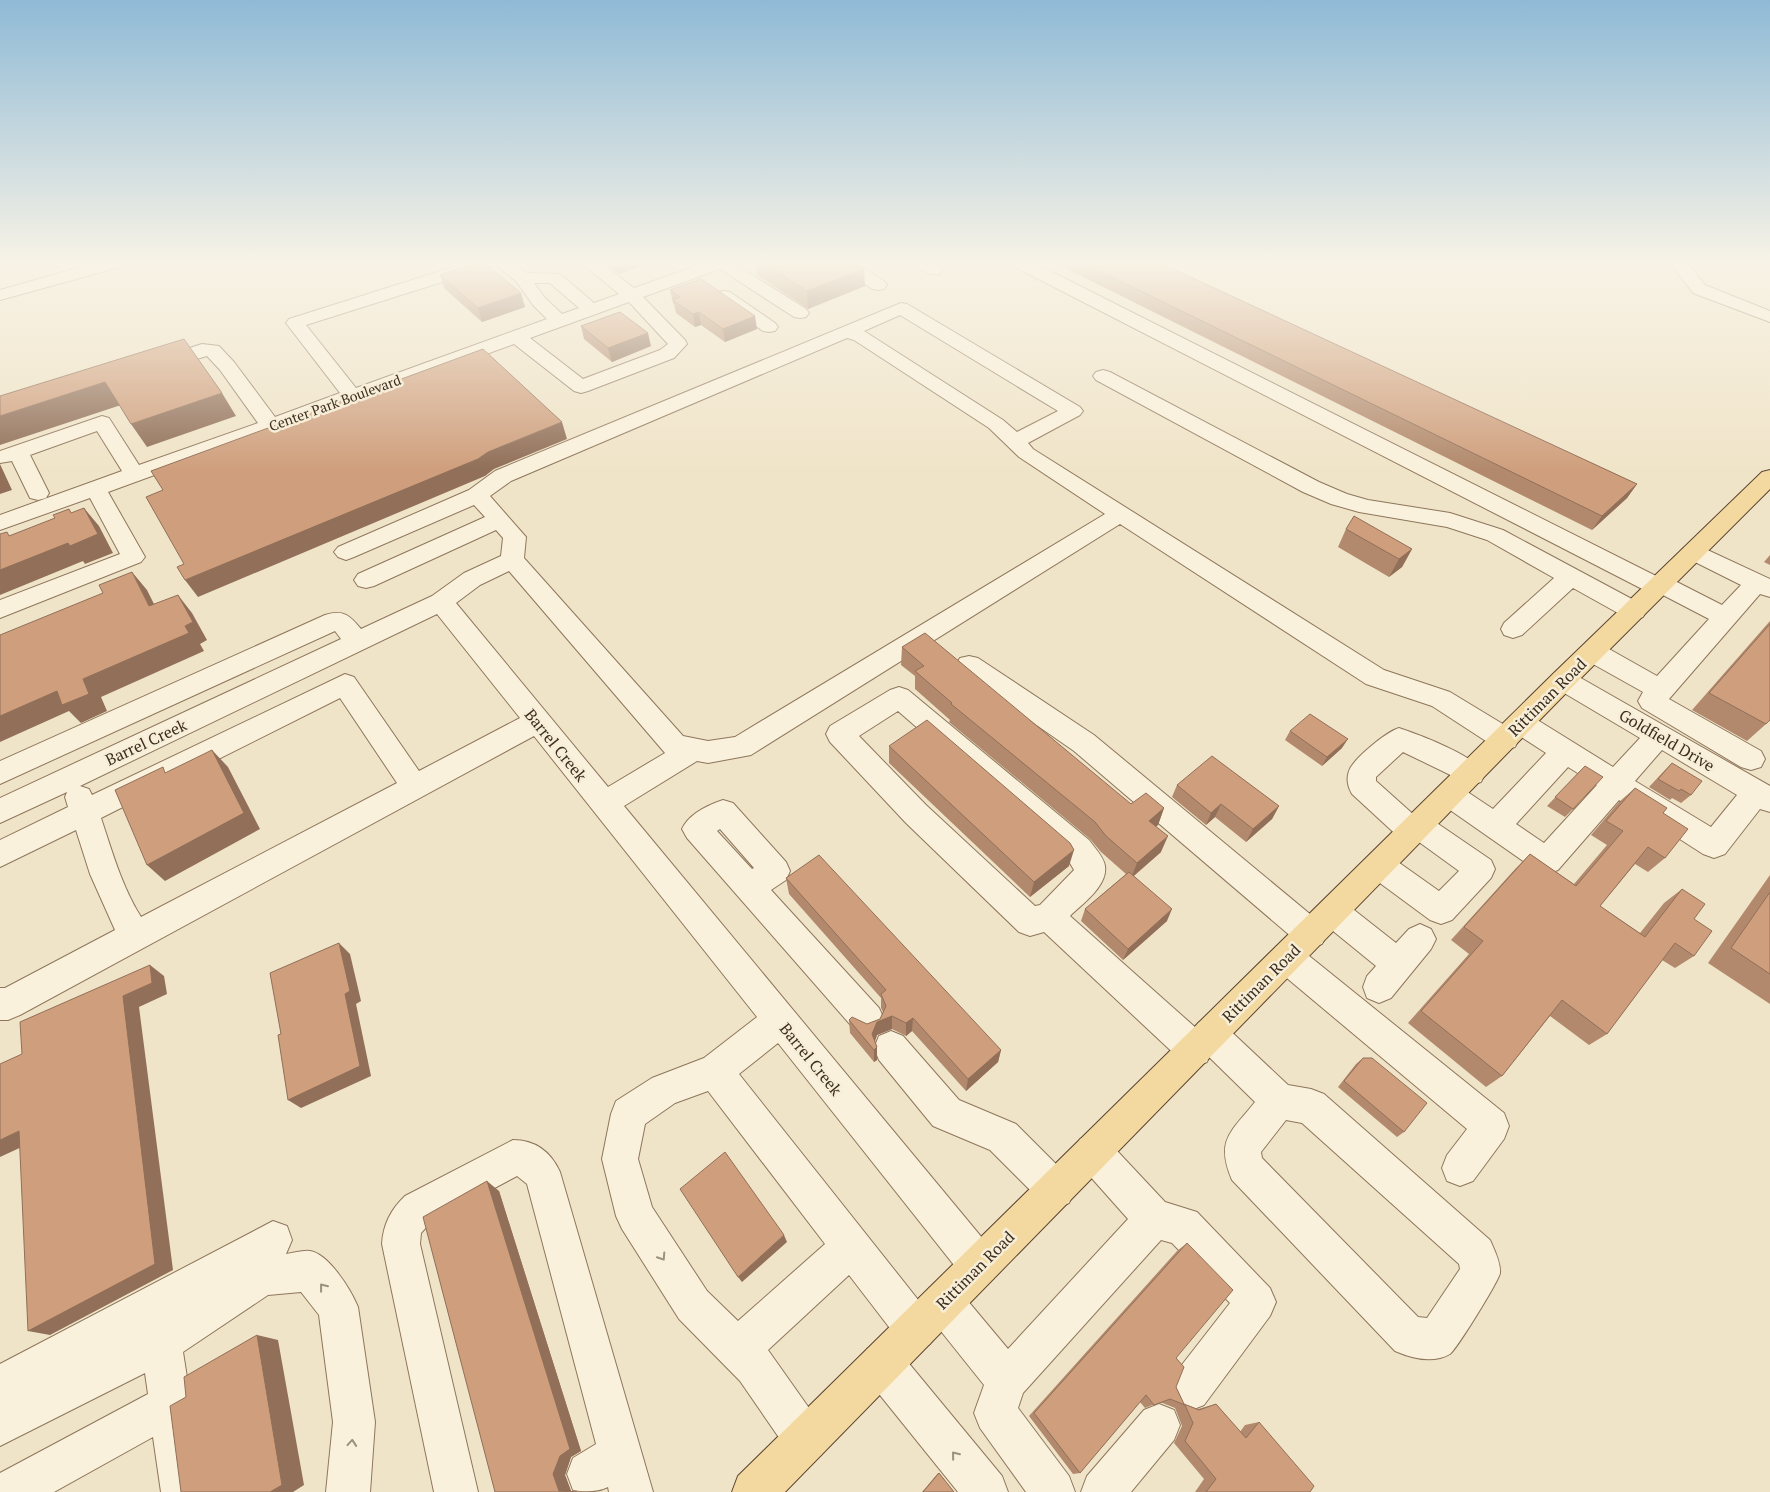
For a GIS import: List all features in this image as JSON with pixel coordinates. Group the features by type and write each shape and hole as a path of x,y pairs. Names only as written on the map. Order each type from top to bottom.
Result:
{"main road":[{"name":"Rittiman Road","path":"766,1488 806,1440 943,1302 1564,680 1769,479"}],"street":[{"path":"301,331 352,396"},
{"name":"Center Park Boulevard","path":"0,523 41,501 97,504 135,475 534,331"},
{"path":"517,337 581,387 667,354 678,344 667,331"},
{"path":"346,552 477,495 503,476 833,336 850,331"},
{"path":"939,331 1073,411 1014,442"},
{"path":"1155,331 1659,586 1725,617"},
{"path":"847,332 860,336 988,419 1026,453 1375,677 1441,699 1513,731 1565,751 1714,845 1764,796"},
{"path":"534,350 552,343"},
{"path":"138,371 202,350 212,350 227,366 270,426"},
{"path":"1103,376 1311,487 1339,499 1367,507 1450,520 1495,535 1634,611"},
{"path":"41,501 9,454 102,422 135,475"},
{"path":"477,495 515,537 512,560 675,745 708,752 740,747 1120,514"},
{"path":"0,504 41,501"},
{"path":"0,609 133,556 97,504"},
{"path":"366,580 500,519"},
{"path":"1693,552 1763,586 1725,617 1651,701 1751,759"},
{"path":"441,602 472,579 512,560"},
{"path":"1513,629 1570,577"},
{"name":"Barrel Creek","path":"0,811 441,602 536,722 980,1265"},
{"path":"0,773 334,622 341,622 358,642"},
{"path":"1593,652 1660,690"},
{"path":"969,665 1084,743 1310,935 1491,1126 1460,1168"},
{"name":"Goldfield Drive","path":"1564,680 1764,796"},
{"path":"0,854 345,684 416,787"},
{"path":"899,697 1078,848 1090,866 1089,876 1049,917 1030,922 916,814 840,734 899,697"},
{"path":"217,708 233,739"},
{"path":"132,713 145,742"},
{"path":"0,1004 8,1004 536,722"},
{"path":"1380,866 1441,910 1480,869 1416,829 1362,786 1362,774 1399,739 1425,749 1460,784 1496,826 1547,861 1658,736"},
{"path":"59,746 85,812 105,874 122,914 136,936"},
{"path":"604,804 694,749"},
{"path":"1496,826 1565,751"},
{"path":"750,888 867,1020"},
{"path":"1049,917 1202,1043 1279,1101 1311,1107 1476,1254 1480,1274 1436,1339 1409,1337 1244,1166 1242,1147 1279,1101"},
{"path":"1310,935 1388,976 1420,939"},
{"path":"780,1020 715,1071 664,1090 629,1114 620,1159 635,1216 693,1305 756,1366 806,1440"},
{"path":"891,1048 946,1113 1003,1137 1056,1190"},
{"path":"715,1071 916,1330"},
{"path":"1093,1152 1154,1219 1183,1226 1256,1302 1190,1390"},
{"path":"456,1492 401,1244 401,1233 406,1220 418,1209 513,1158 524,1158 534,1164 541,1172 545,1183 613,1473"},
{"path":"1053,1492 995,1414 1007,1380 1154,1219"},
{"path":"0,1386 273,1240"},
{"path":"738,1350 852,1246"},
{"path":"0,1425 161,1343 262,1276 310,1271 338,1307 354,1422 348,1492"},
{"path":"943,1302 1007,1380"},
{"path":"161,1343 183,1492"},
{"path":"882,1364 986,1492"},
{"path":"10,1492 170,1405"},
{"path":"1103,1492 1159,1425"}],"building":[{"path":"587,331 645,331 648,333 608,348"},
{"path":"1222,331 1306,331 1637,484 1602,516"},
{"path":"184,339 222,393 131,424 105,382 0,416 0,396"},
{"path":"483,349 562,422 488,452 478,459 185,580 177,567 184,564 146,497 163,490 151,471"},
{"path":"84,508 98,534 70,546 68,543 0,570 0,534 7,532 9,536 55,518 53,515 69,509 71,513"},
{"path":"1354,516 1412,549 1399,559 1346,529"},
{"path":"132,572 149,606 178,595 193,622 185,626 189,633 83,679 89,694 62,705 57,691 0,716 0,635 103,593 99,585"},
{"path":"1770,624 1770,720 1766,724 1709,693"},
{"path":"925,633 1131,804 1146,793 1164,808 1149,821 1168,836 1137,863 1106,836 1095,822 951,704 915,671 924,666 902,647"},
{"path":"1310,714 1348,739 1327,757 1290,731"},
{"path":"927,720 1070,843 1074,850 1034,882 889,746"},
{"path":"212,750 244,813 147,865 115,790 163,767 165,773"},
{"path":"1212,756 1279,806 1253,829 1221,804 1211,813 1177,785"},
{"path":"1672,763 1702,781 1691,795 1681,789 1679,791 1658,779"},
{"path":"1585,766 1603,777 1573,809 1555,797"},
{"path":"1635,788 1667,808 1663,813 1688,829 1665,858 1648,847 1600,906 1645,937 1682,889 1705,904 1694,919 1712,931 1694,956 1675,943 1607,1034 1562,1000 1502,1076 1421,1011 1483,941 1464,927 1530,854 1576,886 1623,831 1606,821"},
{"path":"819,855 1001,1050 968,1079 913,1018 906,1023 892,1016 877,1022 872,1034 877,1047 874,1050 849,1020 852,1017 867,1024 880,1019 886,1006 881,994 886,990 786,878"},
{"path":"1129,872 1172,909 1128,949 1085,909"},
{"path":"1770,892 1770,974 1731,948"},
{"path":"339,943 350,991 345,994 360,1066 288,1100 278,1035 281,1034 270,973"},
{"path":"150,965 152,983 123,996 155,1264 28,1331 19,1131 0,1140 0,1064 22,1054 20,1022"},
{"path":"1363,1058 1372,1058 1427,1103 1404,1132 1344,1081"},
{"path":"725,1152 784,1235 738,1277 680,1189"},
{"path":"487,1181 570,1449 560,1456 553,1474 559,1491 577,1492 495,1492 423,1217"},
{"path":"1187,1243 1233,1290 1176,1358 1184,1367 1176,1387 1184,1404 1199,1410 1216,1404 1246,1438 1259,1422 1314,1486 1310,1492 1206,1492 1216,1479 1185,1441 1193,1423 1185,1405 1170,1399 1154,1405 1146,1395 1080,1473 1034,1413"},
{"path":"257,1335 282,1485 270,1492 181,1492 170,1406 186,1397 184,1377"},
{"path":"939,1473 954,1492 923,1492"}]}
